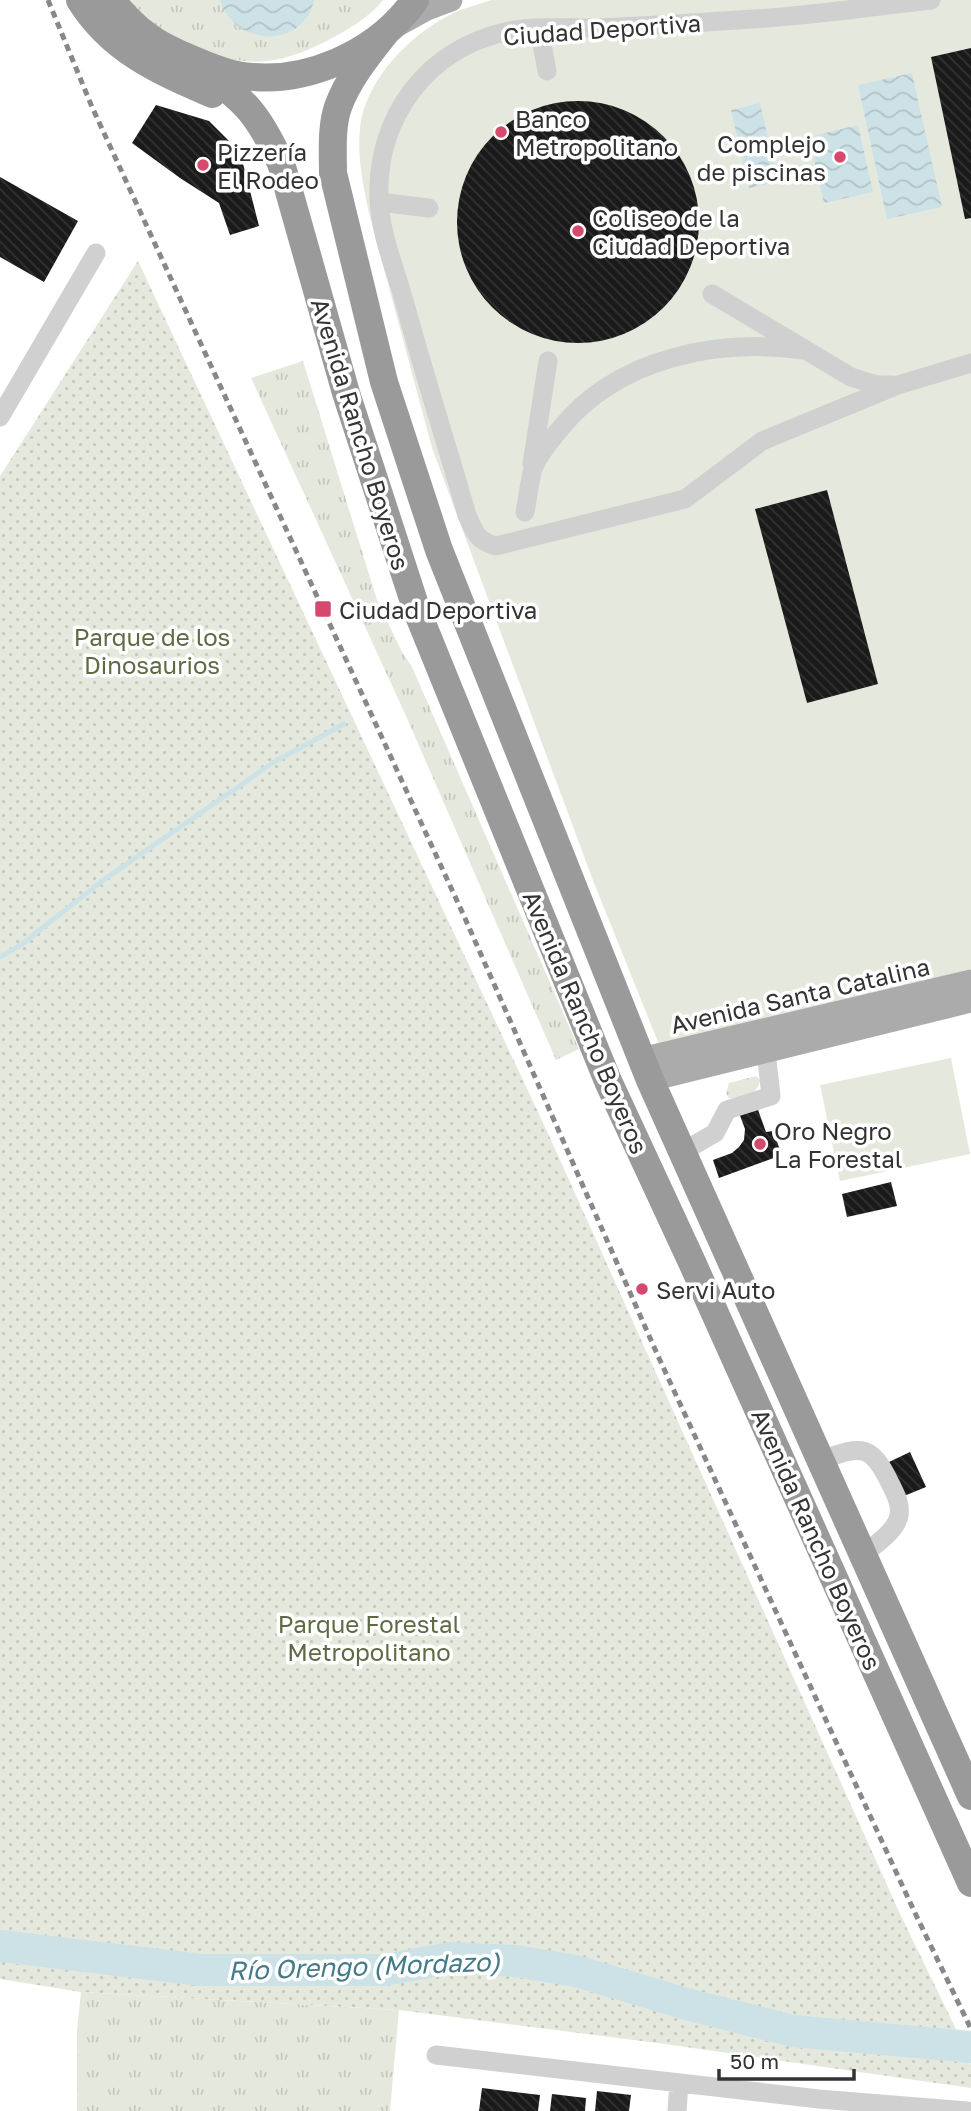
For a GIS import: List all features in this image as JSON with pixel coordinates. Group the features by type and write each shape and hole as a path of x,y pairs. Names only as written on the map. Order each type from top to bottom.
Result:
{"highway":[{"path":"79,0 102,28 134,56 171,77 238,107 251,116 267,135"},
{"path":"111,0 135,27 229,91 246,106 267,135"},
{"path":"158,43 237,75 263,77 314,71 337,63 386,32 415,0"},
{"name":"Avenida Rancho Boyeros","path":"386,32 353,77 338,108 333,138 333,173 384,382 439,550 642,1063 971,1796"},
{"name":"Avenida Rancho Boyeros","path":"267,135 281,163 346,393 417,611 608,1082 971,1883"},
{"path":"582,1018 609,1066 642,1063 632,1098 643,1136 647,1167"}],"main road":[{"path":"386,32 427,9 450,0"},
{"name":"Avenida Santa Catalina","path":"642,1063 971,981"},
{"name":"Avenida Santa Catalina","path":"642,1063 766,1051 971,1001"}],"street":[{"name":"Ciudad Deportiva","path":"932,0 757,19 591,28 539,28 510,31 469,45 448,57 416,85 401,104 382,152 379,202 386,237 422,366 467,515 474,532 482,542 496,546 685,499 762,441 898,385 971,363"},
{"path":"539,28 547,71"},
{"path":"379,202 429,208"},
{"path":"0,416 96,253"},
{"path":"712,294 851,377 877,385 898,385"},
{"path":"512,542 522,524 534,468 567,419 598,392 640,370 695,352 750,346 804,350"},
{"path":"525,512 548,361"},
{"path":"682,1152 715,1133 727,1110 771,1096 766,1051"},
{"path":"820,1461 861,1450 869,1452 881,1464 897,1499 899,1516 892,1530 863,1555"},
{"path":"436,2055 819,2099 967,2111"},
{"path":"677,2111 679,2083"}],"green space":[{"path":"130,0 383,0 361,20 316,46 297,54 261,62 224,58 184,42 147,19"},
{"name":"Ciudad Deportiva","path":"492,0 971,0 971,969 660,1047 594,883 432,448 362,180 360,129 371,92 381,75 408,45 439,21 456,12"},
{"name":"Parque Forestal Metropolitano","path":"138,261 546,1129 901,1916 955,2027 971,2065 971,2088 665,2044 399,2010 81,1992 0,1979 0,476"},
{"path":"303,361 377,600 412,667 579,1049 556,1060 406,716 251,378"},
{"path":"951,1058 970,1154 840,1181 820,1085"},
{"path":"756,1076 760,1080 757,1089 739,1098 729,1098 726,1093 729,1083"},
{"path":"81,1992 399,2010 390,2111 77,2111 77,2030"}],"water":[{"path":"220,0 314,0 308,16 297,27 284,34 269,36 254,34 240,27 228,16"},
{"path":"912,73 942,207 887,219 858,85"},
{"path":"760,103 778,182 749,188 731,110"},
{"path":"858,125 873,192 824,203 809,137"}],"building":[{"path":"971,48 971,218 965,219 931,57"},
{"name":"Coliseo de la Ciudad Deportiva","path":"566,101 590,101 635,115 664,136 679,155 690,176 697,198 697,246 690,268 679,289 664,308 635,329 613,338 590,343 566,343 521,329 501,316 484,299 471,279 462,257 457,234 457,210 471,165 484,145 501,128 521,115 543,106"},
{"name":"Pizzería El Rodeo","path":"156,105 209,121 240,152 259,226 230,235 219,203 132,143"},
{"path":"0,177 78,221 44,282 0,257"},
{"path":"827,490 878,684 807,703 755,509"},
{"name":"Oro Negro La Forestal","path":"757,1107 766,1132 773,1131 782,1155 719,1178 713,1160 732,1153 739,1147 744,1140 745,1129 739,1113"},
{"path":"891,1182 897,1206 847,1217 842,1194"},
{"path":"910,1452 926,1487 904,1496 889,1462"},
{"path":"482,2088 540,2095 538,2111 479,2111"},
{"path":"597,2091 631,2095 629,2111 595,2111"},
{"path":"552,2094 586,2098 585,2111 550,2111"}],"waterway":[{"path":"0,957 22,944 102,881 274,762 344,724"},
{"name":"Río Orengo (Mordazo)","path":"0,1946 201,1970 384,1970 450,1958 515,1961 576,1971 690,2005 793,2031 971,2047"}],"railway":[{"path":"48,0 92,107 464,916 658,1356 971,2029"}],"place":[{"name":"Banco Metropolitano","path":"501,132"},
{"name":"Complejo de piscinas","path":"840,157"},
{"name":"Pizzería El Rodeo","path":"203,165"},
{"name":"Coliseo de la Ciudad Deportiva","path":"578,231"},
{"name":"Ciudad Deportiva","path":"323,609"},
{"name":"Oro Negro La Forestal","path":"760,1144"},
{"name":"Servi Auto","path":"642,1289"}],"park label":[{"name":"Parque de los Dinosaurios","path":"152,650"}]}
